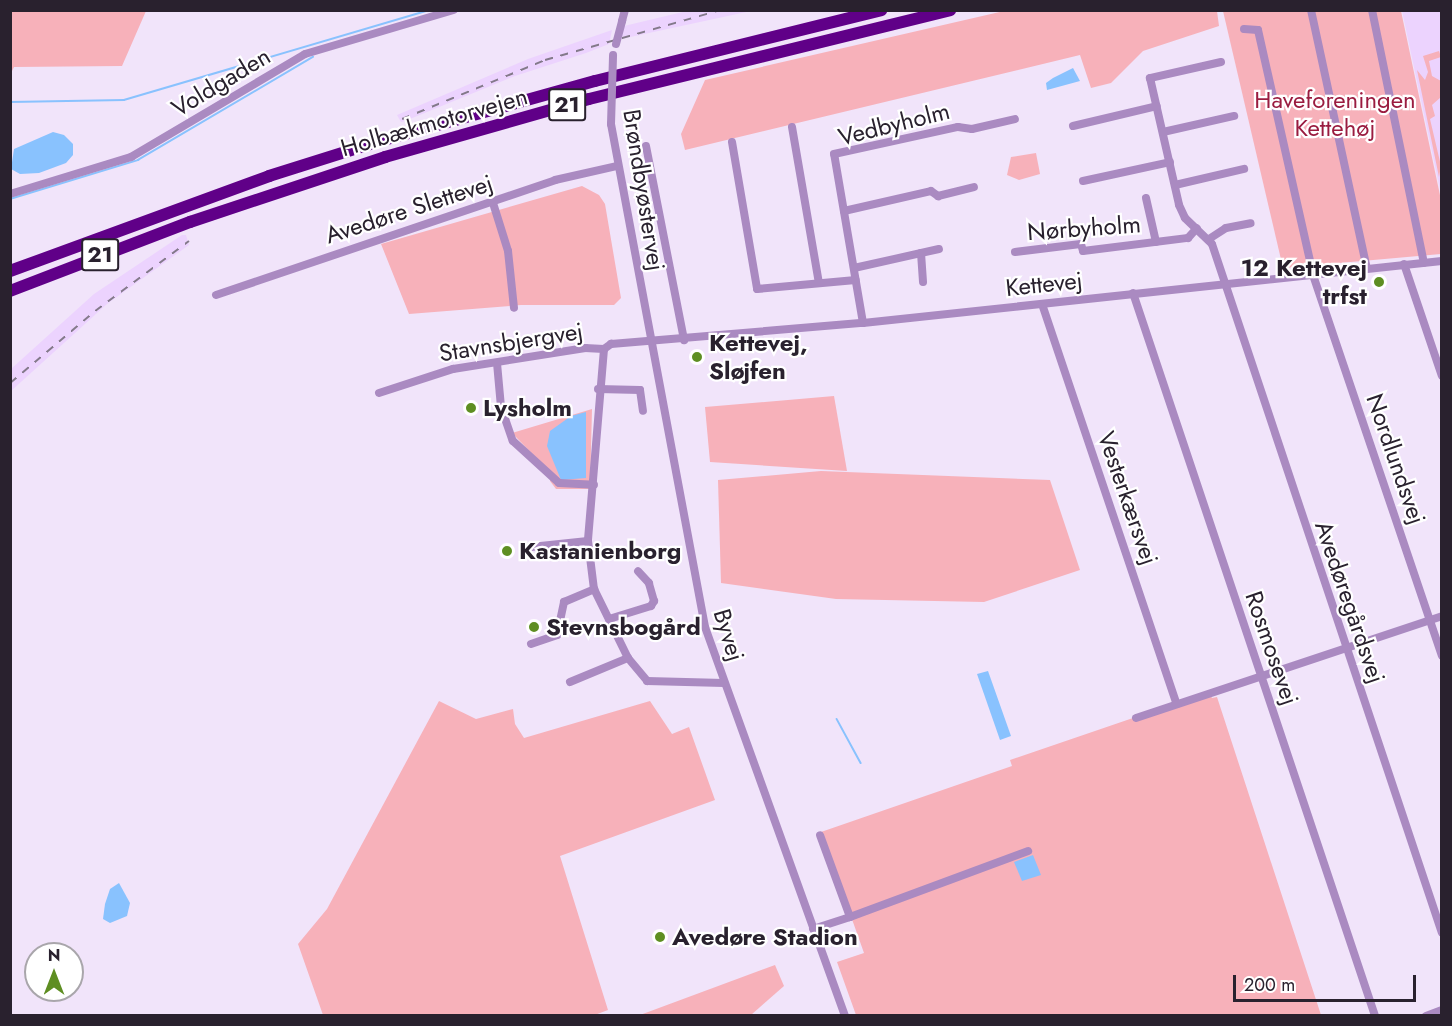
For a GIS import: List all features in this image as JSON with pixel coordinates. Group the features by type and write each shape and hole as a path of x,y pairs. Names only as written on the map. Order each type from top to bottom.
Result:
{"highway":[{"name":"Holbækmotorvejen","path":"10,271 269,176 390,138 595,81 881,10"},
{"name":"Holbækmotorvejen","path":"10,291 190,222 407,150 589,99 950,10"}],"street":[{"name":"Voldgaden","path":"10,194 131,157 305,54 454,10"},
{"name":"Brøndbyøstervej","path":"625,10 614,55 611,124 651,340"},
{"path":"1311,10 1367,268"},
{"path":"1372,10 1424,263"},
{"name":"Nordlundsvej","path":"1244,29 1258,30 1313,275 1442,656"},
{"path":"1221,62 1150,78 1181,211 1209,239 1226,228 1251,223"},
{"path":"1073,126 1157,106"},
{"path":"1163,132 1234,116"},
{"name":"Vedbyholm","path":"863,322 834,154 958,127 972,129 1015,119"},
{"path":"792,128 819,283"},
{"path":"732,142 757,289 856,280"},
{"path":"646,146 684,340"},
{"path":"1083,181 1170,162"},
{"name":"Avedøre Slettevej","path":"216,295 493,203 555,180 617,166"},
{"path":"1175,185 1244,169"},
{"path":"844,211 932,191 938,196 974,187"},
{"name":"Nørbyholm","path":"1146,198 1156,242"},
{"path":"493,203 508,251 514,308"},
{"name":"Nørbyholm","path":"1015,252 1081,244 1083,250 1188,238 1197,228"},
{"name":"Avedøregårdsvej","path":"1209,239 1222,284 1442,933"},
{"path":"854,268 939,249"},
{"path":"921,253 923,282"},
{"name":"Kettevej","path":"651,340 684,340 1442,261"},
{"path":"1404,264 1442,376"},
{"name":"Rosmosevej","path":"1132,293 1375,1016"},
{"name":"Vesterkærsvej","path":"1042,304 1177,704"},
{"name":"Stavnsbjergvej","path":"379,393 453,369 585,348 604,349 612,344 651,340"},
{"name":"Byvej","path":"651,340 692,572 705,627 845,1016"},
{"path":"604,349 598,389 594,485 588,541 594,589 628,658 647,681 654,683 724,683"},
{"path":"496,363 501,407 513,441 560,483 594,485"},
{"path":"598,389 640,390 643,411"},
{"path":"531,547 588,541"},
{"path":"609,619 651,606 654,601 649,583 638,572"},
{"path":"531,644 557,635 564,602 594,589"},
{"path":"1136,718 1442,616"},
{"path":"570,682 628,658"},
{"path":"820,835 850,916"},
{"path":"813,929 1028,851"},
{"path":"1426,1016 1442,1010"}],"shaded area":[{"path":"687,11 751,11 621,39 624,26"},
{"path":"1402,11 1441,11 1441,194"},
{"path":"612,30 609,44 515,76 405,121 401,122 397,115 528,59"},
{"path":"182,235 186,235 189,245 107,304 11,391 11,369 94,294"}],"green space":[{"path":"11,10 146,11 122,66 14,67 11,73"},
{"path":"1004,11 1217,11 1219,26 1143,51 1111,83 1091,88 1080,55 685,150 681,134 705,80"},
{"name":"Haveforeningen Kettehøj","path":"1223,11 1401,11 1441,200 1441,254 1283,268"},
{"path":"1439,51 1441,57 1429,61 1432,76 1441,81 1441,97 1432,105 1435,116 1430,119 1441,166 1439,177 1417,70 1425,80 1428,72 1423,56"},
{"path":"1036,153 1040,174 1019,180 1007,175 1011,157"},
{"path":"582,186 599,195 605,204 621,298 614,305 521,305 409,314 381,244"},
{"path":"834,396 847,471 710,462 705,407"},
{"path":"592,409 590,489 556,489 550,481 552,474 512,433"},
{"path":"821,471 1050,480 1080,570 984,602 836,599 721,583 718,480"},
{"path":"1209,692 1212,698 1217,697 1321,1015 856,1015 837,962 864,953 821,832 1012,766 1010,760"},
{"path":"439,701 476,719 513,709 515,724 524,738 650,701 672,734 689,727 715,800 560,856 608,1010 592,1016 323,1015 298,944 327,909"},
{"path":"775,965 784,986 751,1015 640,1015"}],"water":[{"path":"1073,68 1080,81 1047,90 1046,83"},
{"path":"53,132 64,135 73,144 73,155 66,163 39,173 20,174 11,169 14,149"},
{"path":"586,412 586,478 561,480 547,446 550,431 571,416"},
{"path":"988,671 1011,736 1000,740 977,674"},
{"path":"1033,855 1041,875 1022,881 1014,862"},
{"path":"119,883 130,903 127,916 110,923 103,919 105,904 110,889"}],"waterway":[{"path":"10,102 124,100 429,10"},
{"path":"10,199 138,160 313,57"},
{"path":"837,719 861,763"}],"railway":[{"path":"402,119 545,60 721,10"},
{"path":"10,383 95,311 189,241"}],"place":[{"name":"12 Kettevej trfst","path":"1379,282"},
{"name":"Kettevej, Sløjfen","path":"697,357"},
{"name":"Lysholm","path":"471,408"},
{"name":"Kastanienborg","path":"507,551"},
{"name":"Stevnsbogård","path":"534,627"},
{"name":"Avedøre Stadion","path":"660,937"}]}
